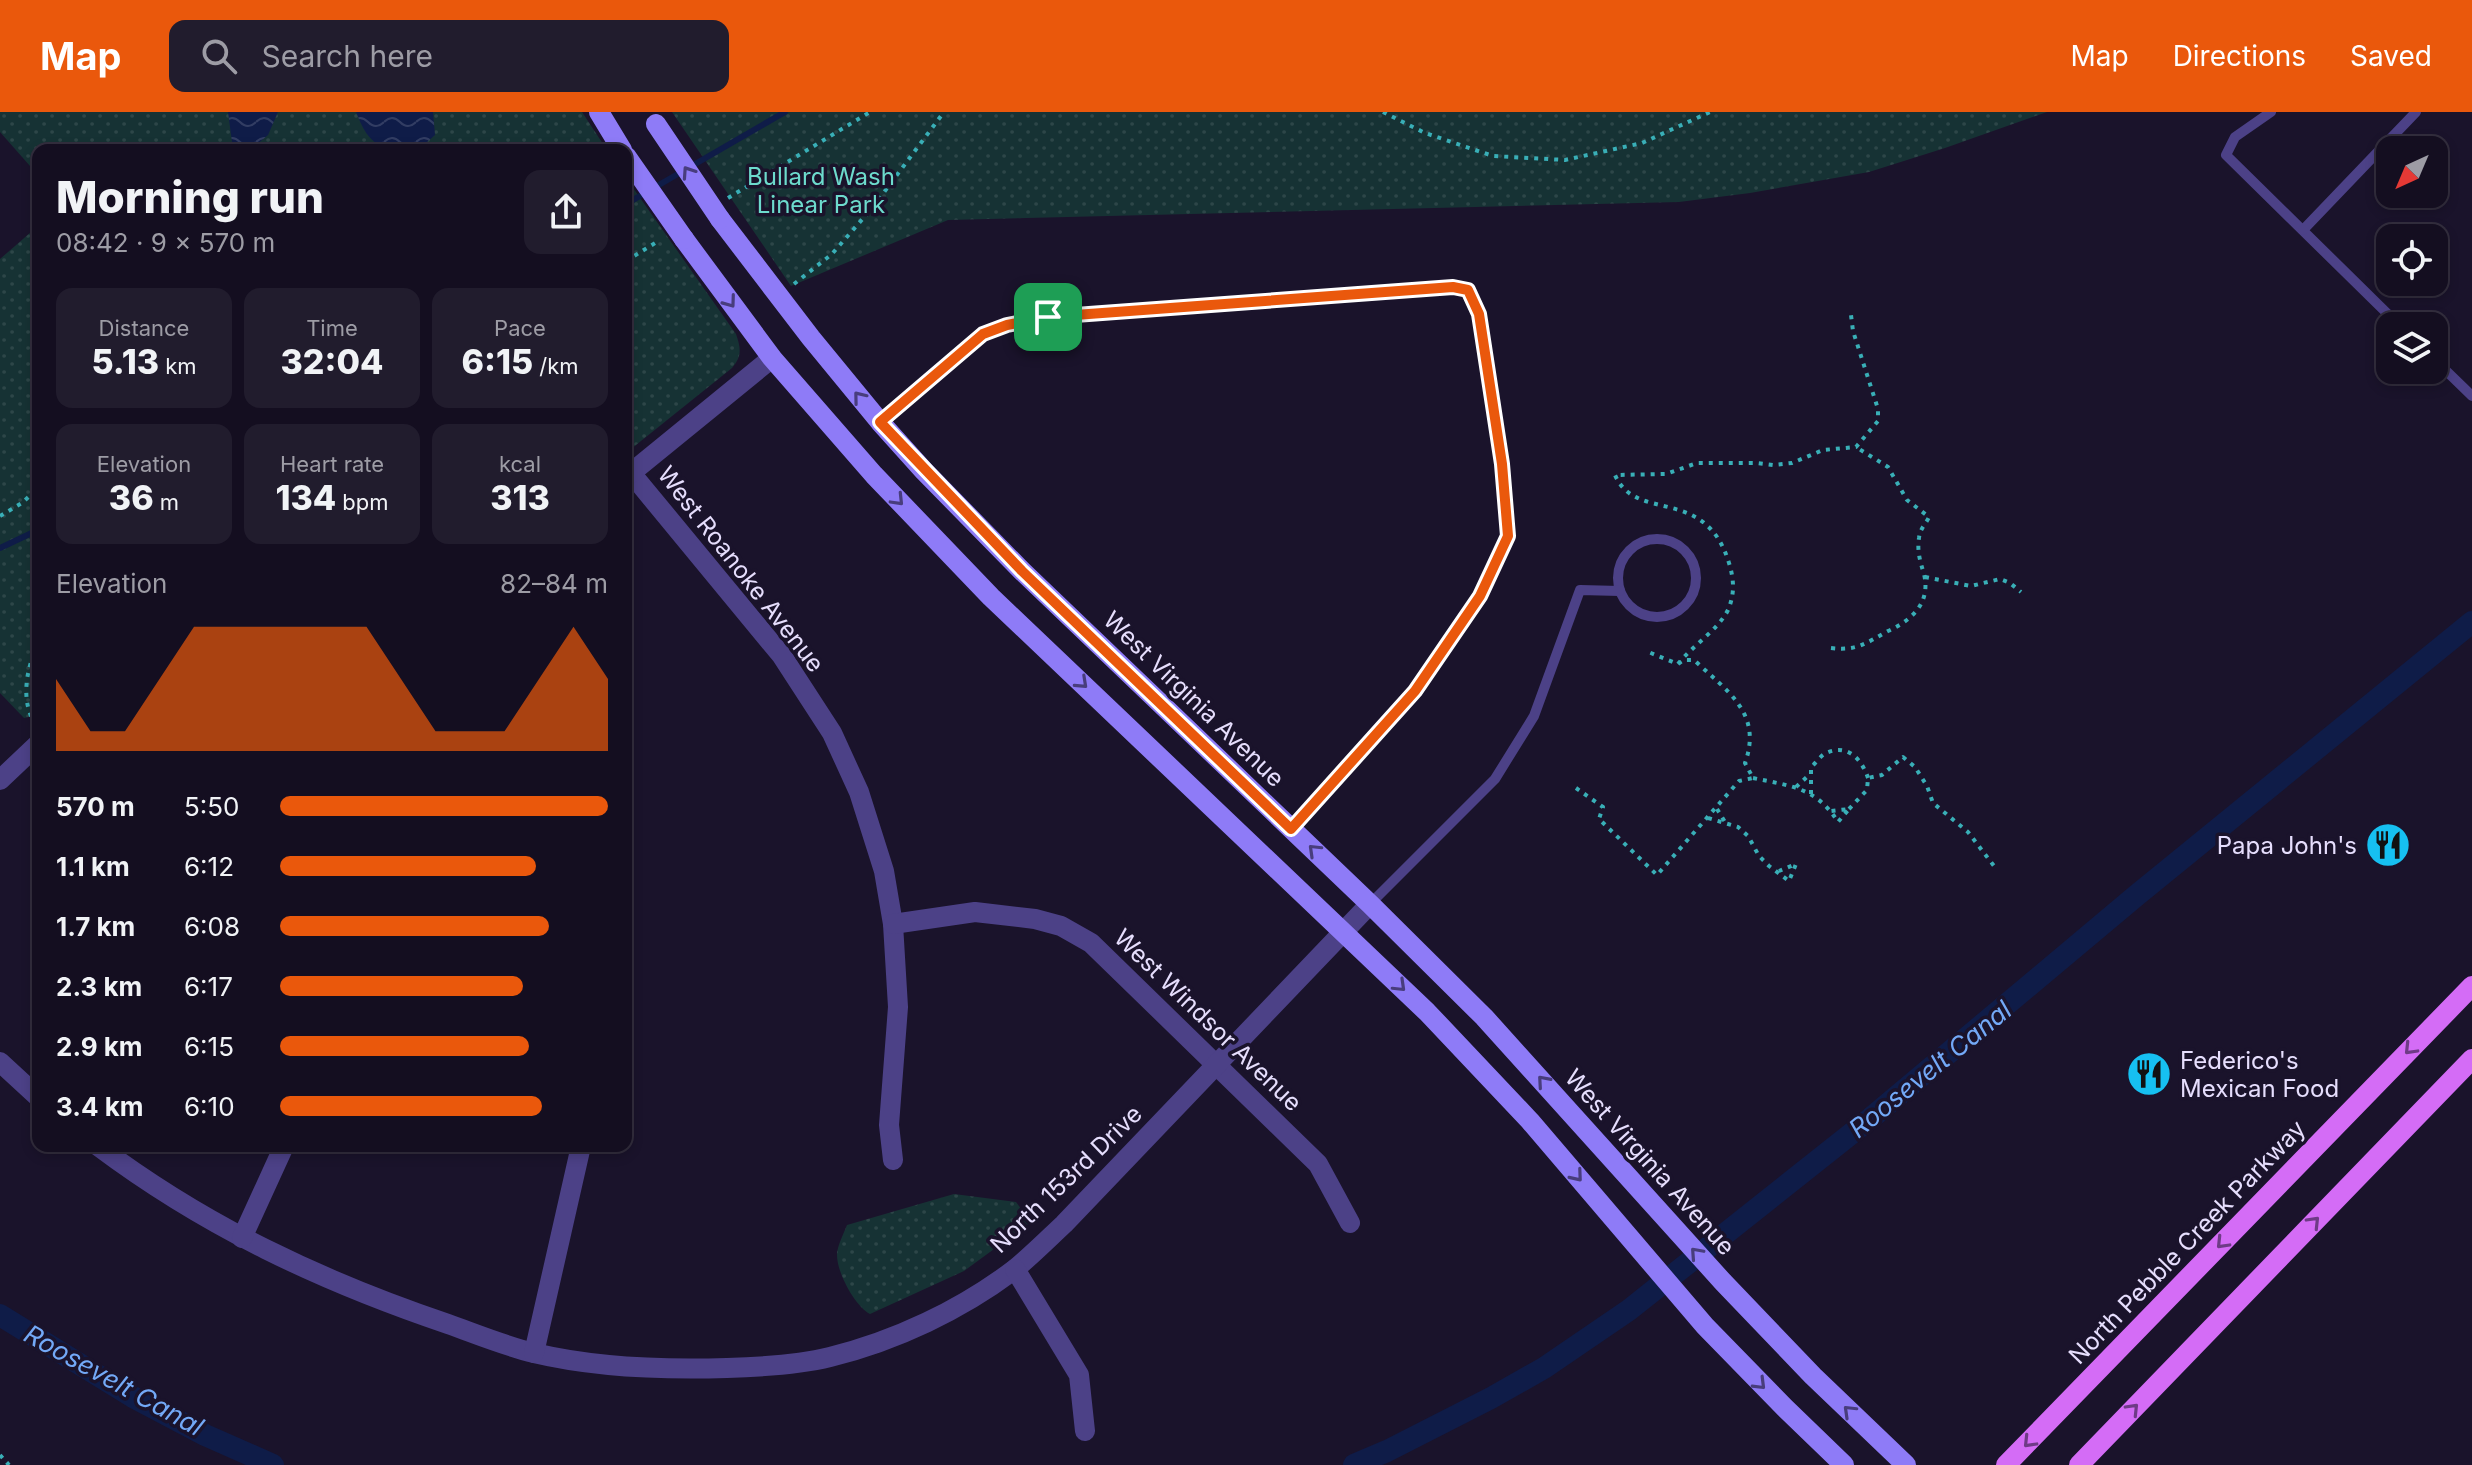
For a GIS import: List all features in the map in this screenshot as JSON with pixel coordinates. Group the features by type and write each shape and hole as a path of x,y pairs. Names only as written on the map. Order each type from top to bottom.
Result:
{"main road":[{"path":"599,112 618,144"},
{"name":"West Virginia Avenue","path":"652,118 779,296 880,422 1022,571 1370,904 1514,1049 1723,1282 1813,1376 1906,1465"},
{"path":"632,167 674,238 772,358 874,475 991,597 1344,932 1480,1066 1690,1310 1765,1389 1844,1465"},
{"name":"North Pebble Creek Parkway","path":"2006,1465 2472,986"},
{"path":"2079,1465 2472,1059"}],"street":[{"path":"632,472 772,358"},
{"name":"West Roanoke Avenue","path":"632,480 782,656 832,733 859,792 884,871 893,924 898,1007 889,1125 893,1160"},
{"path":"0,780 32,750"},
{"name":"North 153rd Drive","path":"106,1152 242,1238 321,1277 404,1310 534,1353 621,1366 682,1369 758,1367 828,1358 887,1339 945,1314 1015,1269 1064,1224 1370,904"},
{"name":"West Windsor Avenue","path":"893,924 975,912 1035,919 1061,926 1091,943 1318,1164 1350,1223"},
{"path":"0,1062 32,1091"},
{"path":"242,1238 281,1152"},
{"path":"534,1353 580,1152"},
{"path":"1015,1269 1079,1375 1085,1431"}],"lane":[{"path":"2271,112 2235,137 2226,155 2386,312"},
{"path":"2303,230 2416,112"},
{"path":"880,422 983,334 1007,325 1048,317 1453,287 1468,290 1479,314 1502,464 1508,536 1480,596 1415,691 1291,829"},
{"path":"2448,373 2472,396"},
{"path":"1649,539 1674,542 1685,549 1692,560 1697,584 1693,596 1675,613 1649,617 1637,612 1620,591 1617,578 1620,565 1626,553 1636,544 1649,539"},
{"path":"1370,904 1495,779 1534,716 1580,590 1620,591"}],"path":[{"path":"718,212 870,112"},
{"path":"779,296 832,254 873,207 944,112"},
{"path":"1383,112 1425,133 1493,156 1565,160 1642,143 1710,112"},
{"path":"632,258 674,238"},
{"path":"1851,315 1853,331 1878,409 1878,421 1856,447"},
{"path":"1678,664 1727,611 1735,582 1723,544 1696,515 1649,503 1632,495 1615,475 1666,474 1697,463 1792,463 1823,450 1856,447 1888,467 1907,500 1929,517 1919,534 1918,549 1925,577 1922,603 1907,622 1866,645 1831,648"},
{"path":"0,516 32,494"},
{"path":"1925,577 1971,586 2000,579 2021,592"},
{"path":"1691,648 1694,661 1742,707 1750,738 1745,763 1753,778"},
{"path":"1646,651 1678,664"},
{"path":"32,657 28,666 28,713 32,719"},
{"path":"1678,664 1684,660 1694,661"},
{"path":"1576,788 1603,807 1599,819 1657,875 1739,781 1753,778 1796,787 1811,794 1831,811 1838,822 1867,790 1868,778 1863,765 1844,750 1825,753 1811,767 1811,794"},
{"path":"1868,778 1882,775 1903,757 1915,767 1933,803 1968,832 1994,866"},
{"path":"1796,787 1811,773"},
{"path":"1717,809 1725,822"},
{"path":"1831,811 1849,809"},
{"path":"1708,818 1738,827 1748,836 1759,856 1789,881 1796,864 1779,871"},
{"path":"0,1455 9,1465"}],"green space":[{"path":"0,112 582,112 603,144 32,144 32,168 0,132"},
{"name":"Bullard Wash Linear Park","path":"672,112 2047,112 1869,172 1679,202 948,220 791,286"},
{"path":"632,187 736,334 740,352 732,368 632,448"},
{"path":"32,231 32,716 24,718 0,693 0,259"},
{"path":"954,1194 1016,1202 1031,1222 964,1271 870,1314 864,1310 848,1288 838,1262 838,1248 847,1225"}],"water":[{"path":"228,112 278,112 268,135 257,144 232,142"},
{"path":"356,112 433,112 435,135 425,144 378,144 361,124"}],"waterway":[{"path":"632,201 785,112"},
{"path":"0,548 32,533"},
{"name":"Roosevelt Canal","path":"1354,1465 1491,1398 1544,1368 1629,1310 1871,1118 2137,895 2472,622"},
{"name":"Roosevelt Canal","path":"0,1315 133,1397 205,1435 273,1465"}],"place":[{"name":"Papa John's","path":"2388,845"},
{"name":"Federico's Mexican Food","path":"2149,1074"}],"route":[{"path":"1453,287 1468,290 1479,314 1502,464 1508,536 1480,596 1415,691 1291,829 1022,571 880,422 983,334 1007,325 1048,317 1453,287"}]}
